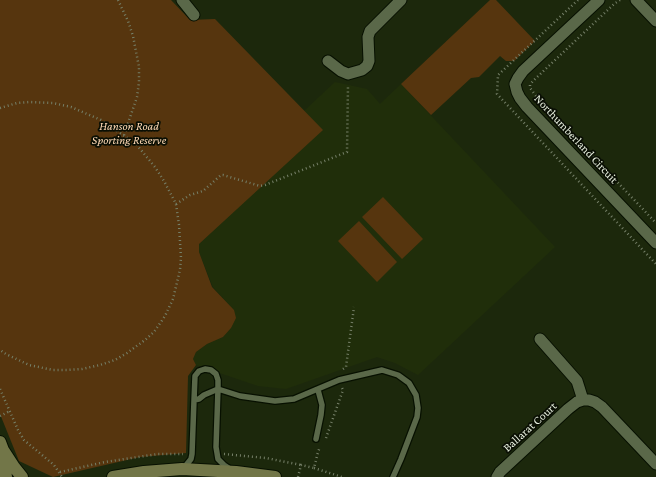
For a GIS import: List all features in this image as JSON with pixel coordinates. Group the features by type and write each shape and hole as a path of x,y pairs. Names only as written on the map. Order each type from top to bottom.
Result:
{"street":[{"path":"182,0 194,15"},
{"path":"328,61 341,72 348,74 362,70 367,66 369,61 368,37 370,31 401,0"},
{"name":"Northumberland Circuit","path":"599,0 523,71 515,84 517,92 527,108 656,243"},
{"path":"636,0 656,21"},
{"path":"540,339 577,381 583,400 596,402 602,407 656,464"},
{"name":"Ballarat Court","path":"497,477 500,472 568,409 577,402 583,400"},
{"path":"1,446 6,477"},
{"path":"1,446 22,477"},
{"path":"112,477 144,472 182,469 236,472 275,477"}],"lane":[{"path":"182,469 191,459 192,454 195,376 199,371 205,369 211,370 216,374 218,380 216,447 218,459 224,465 236,472"},
{"path":"194,400 218,389 240,396 274,401 294,399 340,380 382,370 398,375 412,387 418,408 417,417 394,474"},
{"path":"316,439 322,405 318,390"}],"path":[{"path":"118,0 133,36 139,67 137,97 124,135"},
{"path":"620,0 532,81 530,88 656,223"},
{"path":"176,204 190,195 203,191 221,175 260,186 347,152 348,74"},
{"path":"0,108 17,103 29,102 53,103 71,107 101,120 136,144 155,167 176,204 179,225 180,258 180,270 174,299 160,324 154,332 137,347 115,360 100,365 67,370 47,369 29,365 0,350"},
{"path":"314,468 318,452 328,434 343,390 337,372 346,367 354,307"},
{"path":"0,389 24,440 54,465 62,477"},
{"path":"0,416 10,411"},
{"path":"298,477 301,465 342,477"}],"shaded area":[{"path":"335,82 367,89 380,104 401,84 555,247 418,375 395,363 377,357 286,389 258,386 196,365 193,359 196,352 207,344 223,337 231,328 234,310 213,287 199,252 199,244 322,130 304,111"}],"green space":[{"name":"Hanson Road Sporting Reserve","path":"0,0 171,0 190,20 215,19 323,130 199,244 199,252 212,287 234,310 236,318 231,328 223,337 207,344 196,352 193,359 196,365 188,376 186,453 140,457 53,477 19,461 0,414"},
{"path":"490,0 496,0 535,41 514,61 506,61 500,56 479,77 471,78 431,115 401,84"},
{"path":"383,197 423,239 402,259 362,217"},
{"path":"359,221 397,262 377,282 338,241"}]}
